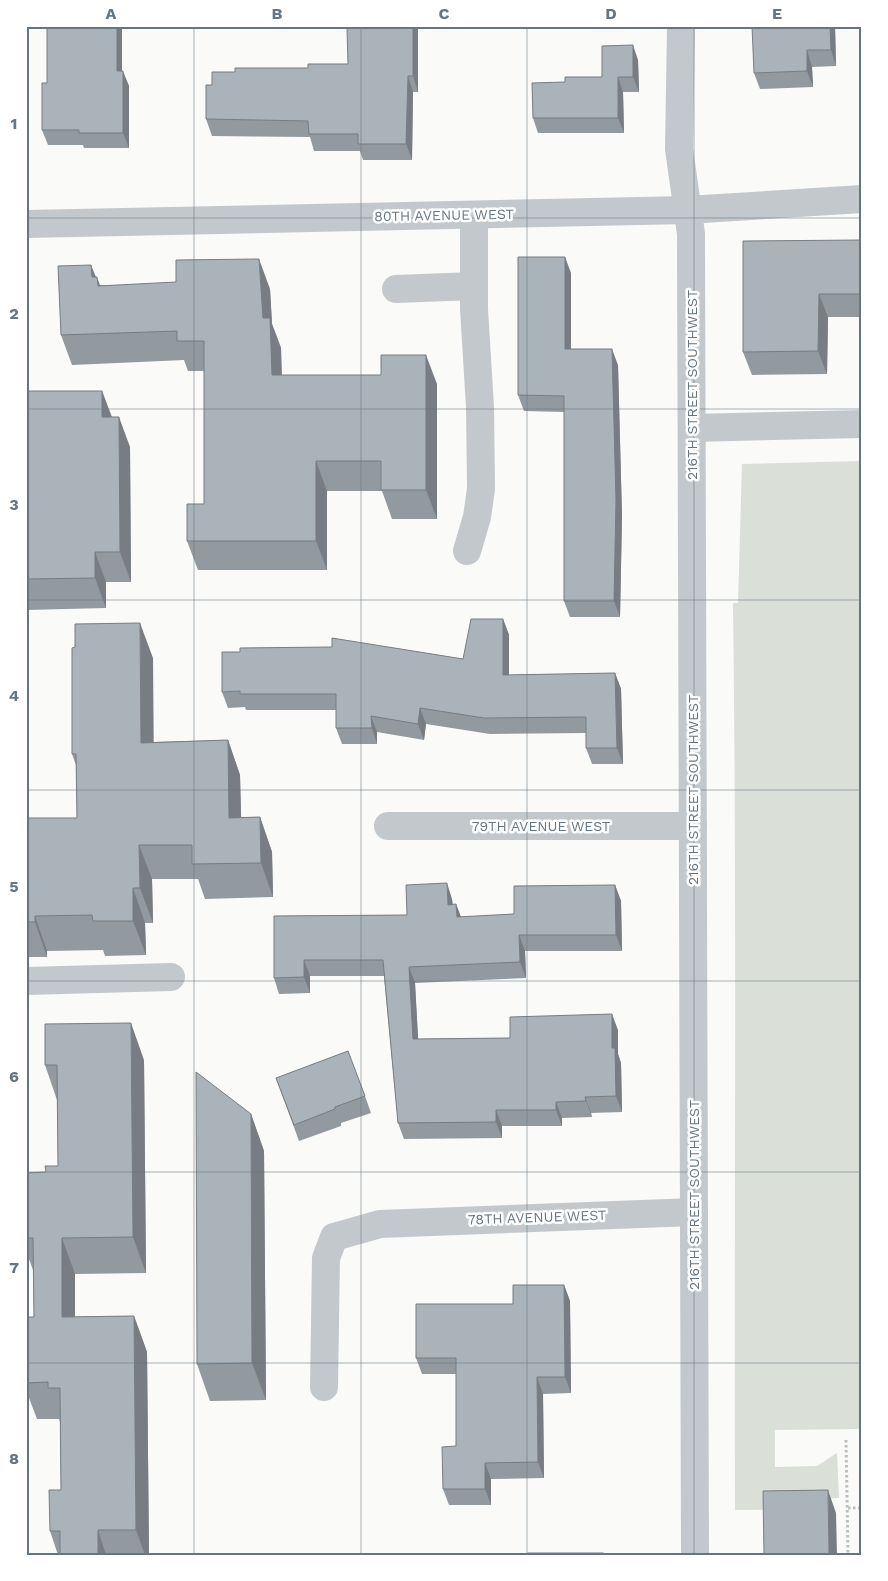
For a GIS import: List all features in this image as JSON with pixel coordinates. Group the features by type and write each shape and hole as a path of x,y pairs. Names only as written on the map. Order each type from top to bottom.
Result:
{"street":[{"name":"216TH STREET SOUTHWEST","path":"681,26 680,150 691,234 695,1555"},
{"name":"80TH AVENUE WEST","path":"26,224 687,210 862,199"},
{"path":"468,551 478,517 481,490 480,407 474,286 474,215"},
{"path":"396,289 474,286"},
{"path":"692,428 862,424"},
{"name":"79TH AVENUE WEST","path":"388,826 693,826"},
{"path":"26,981 171,977"},
{"name":"78TH AVENUE WEST","path":"324,1387 326,1258 334,1237 380,1224 694,1212"}],"path":[{"path":"846,1440 848,1555"},
{"path":"848,1508 862,1508"}],"shaded area":[{"path":"862,461 862,1429 775,1430 775,1467 817,1466 837,1453 839,1498 822,1499 822,1509 735,1510 733,603 738,603 742,464"}],"building":[{"path":"47,26 117,26 117,71 123,71 123,133 79,133 79,130 42,130 42,83 47,83"},
{"path":"370,26 413,26 413,76 408,76 406,144 358,144 358,134 309,134 308,121 206,119 206,85 212,85 212,72 235,72 235,68 308,68 308,64 348,64 347,28 370,28"},
{"path":"752,26 830,26 831,50 807,50 807,71 754,73"},
{"path":"633,45 633,77 618,77 618,118 533,118 532,83 565,82 565,77 602,77 602,46"},
{"path":"862,240 862,294 819,294 818,351 743,352 743,241"},
{"path":"518,257 565,257 565,349 612,349 616,500 614,601 564,601 564,396 518,395"},
{"path":"259,259 263,318 270,318 272,375 381,375 381,355 426,355 426,490 381,490 381,461 316,461 316,541 187,541 187,504 204,504 204,341 177,341 177,331 61,335 58,266 91,265 92,277 97,277 98,286 176,282 176,260"},
{"path":"26,391 102,391 102,417 119,417 120,552 95,552 95,578 26,579"},
{"path":"471,619 503,619 503,675 615,673 617,748 586,748 586,717 484,718 420,708 418,724 371,716 372,728 336,728 336,694 240,694 240,691 222,692 222,652 240,652 240,648 332,647 332,638 463,659"},
{"path":"140,623 141,743 228,740 229,818 260,817 261,863 192,864 192,845 139,845 140,888 133,888 133,921 93,921 92,915 35,916 35,922 26,922 26,818 77,818 76,754 72,754 72,648 75,647 75,624"},
{"path":"447,883 448,905 456,904 457,917 514,914 514,886 615,885 616,935 519,935 520,962 409,967 413,1039 510,1038 510,1017 612,1014 612,1048 615,1048 616,1096 585,1097 586,1101 556,1102 556,1110 496,1110 496,1122 398,1123 383,960 304,960 304,977 274,978 274,916 407,915 406,885"},
{"path":"131,1023 133,1237 62,1238 62,1317 134,1316 136,1530 98,1530 98,1555 60,1555 60,1531 50,1531 49,1490 61,1490 60,1388 48,1388 48,1382 26,1383 26,1317 34,1317 33,1238 26,1238 26,1173 46,1172 45,1166 58,1166 57,1065 45,1065 45,1024"},
{"path":"348,1051 365,1096 294,1125 276,1078"},
{"path":"196,1072 251,1114 252,1363 197,1364"},
{"path":"513,1285 564,1285 565,1377 537,1377 538,1462 485,1463 485,1489 443,1489 442,1447 456,1446 456,1358 416,1358 416,1304 513,1304"},
{"path":"828,1490 829,1555 764,1555 763,1491"},
{"path":"528,1553 603,1553 603,1555 528,1555"}]}
